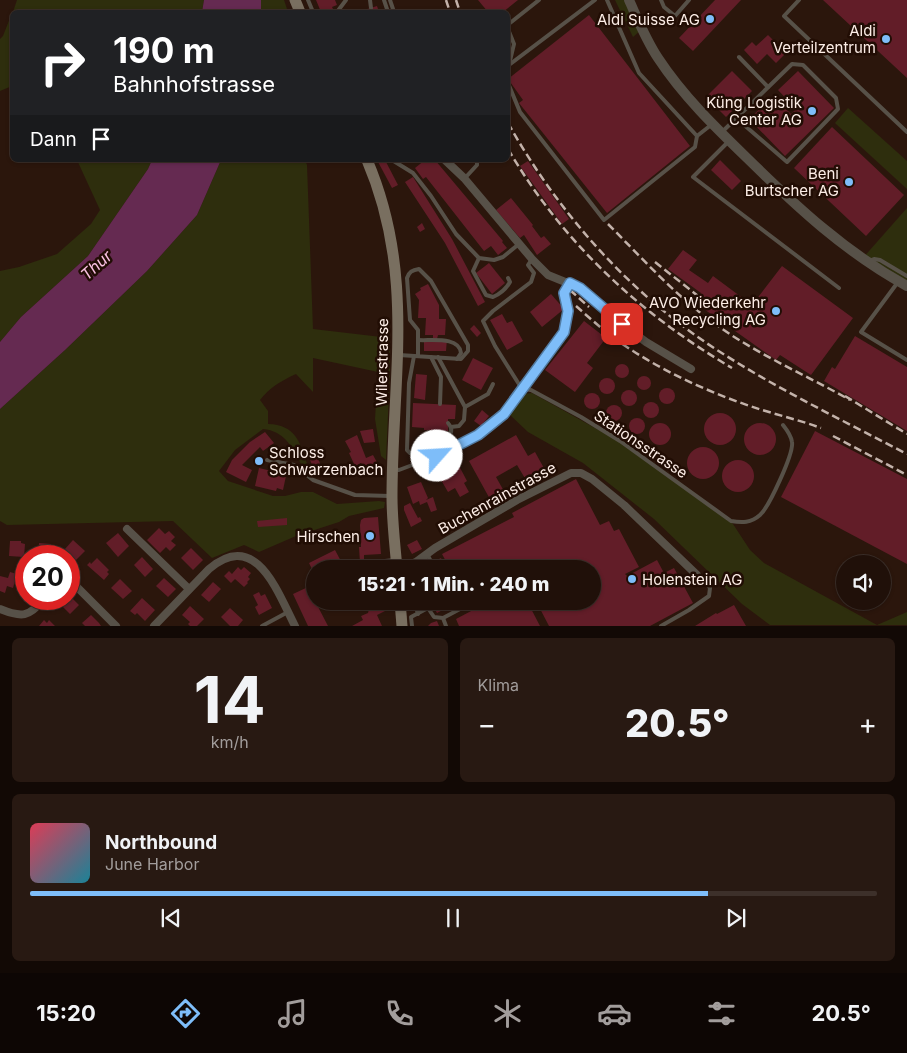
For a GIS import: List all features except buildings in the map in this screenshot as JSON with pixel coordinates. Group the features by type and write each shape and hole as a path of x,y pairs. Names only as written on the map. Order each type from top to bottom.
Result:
{"main road":[{"name":"Wilerstrasse","path":"368,162 380,196 392,245 397,284 399,355 392,496 400,560"},
{"path":"401,610 402,626"}],"street":[{"path":"630,0 657,57 677,85 712,124 808,217 867,262 904,281"},
{"path":"446,162 464,178 519,244 548,275 580,288 610,315 646,342 691,369"},
{"name":"Buchenrainstrasse","path":"414,560 517,500 576,472 592,479 624,506 697,575"},
{"path":"127,529 189,589"},
{"path":"154,626 217,562 236,555 255,561 265,571 295,626"},
{"path":"80,590 116,626"},
{"path":"0,609 23,615 29,614 34,610"}],"lane":[{"path":"338,10 346,0"},
{"path":"370,0 371,8"},
{"path":"510,21 539,0"},
{"path":"510,65 595,0"},
{"path":"607,0 639,73 697,136"},
{"path":"661,0 664,7 675,16 689,0"},
{"path":"799,0 784,16 907,132"},
{"path":"510,34 514,44 510,59"},
{"path":"739,57 768,87"},
{"path":"721,133 736,118 792,64 804,65 836,98 838,109 787,162 736,118"},
{"path":"510,88 520,112 604,220 695,147 697,136 712,124"},
{"path":"729,141 693,177 839,288"},
{"path":"395,162 413,173 456,234 479,258 494,260 503,257 519,244"},
{"path":"464,178 477,165 477,162"},
{"path":"479,258 473,271 486,295 493,297 498,295 507,288 510,282 508,278"},
{"path":"522,389 495,346 483,321 493,310 531,282 534,273 528,265 532,259"},
{"path":"399,355 416,356 431,357 438,358 457,358 462,359 468,351 468,345 430,281 419,269 413,270 408,274 407,278 410,320 418,330 416,356 409,383 407,450 410,453 416,453 436,446 449,437 451,427 448,423"},
{"path":"904,281 862,332 907,360"},
{"path":"394,470 399,470 437,456 478,435 504,414 564,332 568,311 564,293 570,283"},
{"path":"418,340 458,344 461,353 457,358"},
{"path":"431,357 441,377 440,404"},
{"path":"438,358 465,407 464,420 459,426 451,427"},
{"path":"465,407 488,394 493,384"},
{"name":"Stationsstrasse","path":"522,389 531,390 597,426 620,440 731,521 743,523 760,515 767,506 791,455 793,442 783,425"},
{"path":"267,460 294,465 313,480 355,495 392,496"},
{"path":"427,554 430,560"},
{"path":"660,626 690,610 709,596 710,588 697,575"},
{"path":"417,610 418,614"},
{"path":"412,626 411,617 425,610"},
{"path":"429,610 434,617 443,618 458,610"},
{"path":"262,626 288,612"},
{"path":"443,618 446,626"}],"shaded area":[{"path":"17,0 204,0 202,10 14,10"},
{"path":"261,0 284,0 287,10 261,10"},
{"path":"615,0 629,0 642,29 633,37"},
{"path":"10,18 10,87 0,91 0,39"},
{"path":"848,108 907,161 907,189 835,123"},
{"path":"78,162 151,162 88,256 21,317 0,342 0,271 19,267 57,254 91,224 100,210"},
{"path":"220,162 306,162 313,329 390,338 386,460 381,456 375,419 378,372 313,358 313,392 296,374 276,385 260,400 268,411 268,424 284,427 295,436 302,448 307,464 301,464 291,446 282,436 263,429 235,450 219,471 228,481 273,496 313,492 337,504 379,501 385,502 384,508 349,516 339,522 296,536 259,552 244,545 212,558 173,521 7,525 0,521 0,409 147,271 197,215"},
{"path":"907,208 907,286 862,259"},
{"path":"532,393 622,443 733,524 750,550 764,563 836,603 836,610 850,610 877,625 770,625 742,604 654,519 583,463 528,432 509,414 523,394"},
{"path":"907,612 907,625 877,625"}],"water":[{"path":"204,0 261,0 261,10 202,10"},
{"name":"Thur","path":"151,162 220,162 197,215 147,271 0,409 0,342 21,317 88,256"}],"railway":[{"path":"446,0 449,10"},
{"path":"456,0 459,10"},
{"path":"510,126 549,188 597,248 652,301 682,326 761,377 907,454"},
{"path":"510,152 553,215 606,273 666,324 732,368"},
{"path":"608,224 670,287 727,333 850,400"},
{"path":"655,262 698,296"},
{"path":"570,290 589,307"},
{"path":"576,306 603,330 625,346 679,377 745,404 821,428"},
{"path":"845,396 907,434"},
{"path":"833,436 907,475"}],"place":[{"name":"Aldi Suisse AG","path":"710,19"},
{"name":"Aldi Verteilzentrum","path":"886,39"},
{"name":"Küng Logistik Center AG","path":"812,111"},
{"name":"Beni Burtscher AG","path":"849,182"},
{"name":"AVO Wiederkehr Recycling AG","path":"776,311"},
{"name":"Schloss Schwarzenbach","path":"259,461"},
{"name":"Hirschen","path":"370,536"},
{"name":"Holenstein AG","path":"632,579"}],"route":[{"path":"437,456 478,435 504,414 564,332 568,311 564,293 570,283 580,288 622,324"}]}
